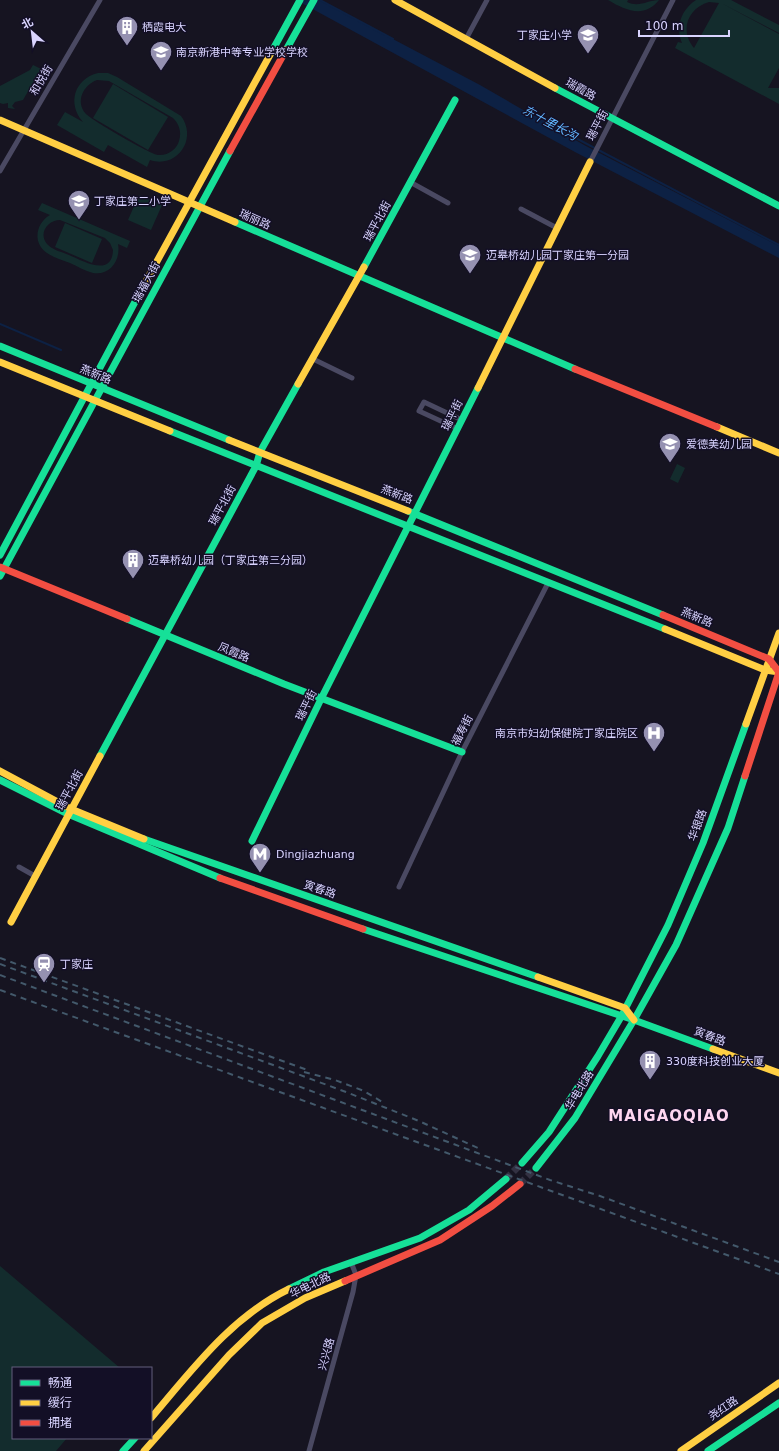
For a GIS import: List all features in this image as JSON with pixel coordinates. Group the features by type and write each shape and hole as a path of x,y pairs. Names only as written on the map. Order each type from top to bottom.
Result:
{"street":[{"name":"和悦街","path":"0,171 100,0"},
{"name":"瑞福大街","path":"0,555 90,384 300,0"},
{"name":"瑞福大街","path":"0,576 2,568 314,0"},
{"name":"瑞霞路","path":"395,0 612,119 779,206"},
{"path":"466,39 487,0"},
{"name":"瑞平街","path":"252,841 321,699 410,526 590,162 673,0"},
{"name":"瑞平北街","path":"11,922 256,466 260,452 359,277 455,100"},
{"name":"瑞丽路","path":"0,120 502,339 779,453"},
{"path":"410,182 448,203"},
{"path":"521,209 557,228"},
{"name":"燕新路","path":"0,346 90,384 554,568 769,659 779,672"},
{"path":"313,359 352,378"},
{"path":"0,362 765,670 779,672 728,828 676,945 634,1020 625,1008"},
{"path":"458,429 419,411 424,402 462,420"},
{"name":"凤霞路","path":"2,568 321,699 462,752"},
{"name":"福寿街","path":"399,887 462,752 548,583"},
{"name":"华银路","path":"621,1017 668,925 703,843 779,633"},
{"name":"寅春路","path":"0,771 70,811 625,1008"},
{"name":"寅春路","path":"0,780 217,877 621,1017 634,1020 779,1073"},
{"path":"19,867 35,876"},
{"name":"华电北路","path":"522,1163 558,1119 621,1017"},
{"name":"华电北路","path":"536,1168 575,1118 634,1020"},
{"name":"华电北路","path":"152,1417 208,1350 254,1309 274,1296 299,1283 351,1262 388,1251 420,1238 469,1210 506,1179"},
{"name":"华电北路","path":"144,1451 206,1379 250,1333 262,1323 305,1298 440,1240 492,1206 520,1184"},
{"path":"351,1262 356,1275"},
{"name":"兴兴路","path":"308,1451 333,1368 356,1275"},
{"name":"尧红路","path":"681,1451 779,1383"},
{"path":"710,1450 779,1403"},
{"path":"123,1451 134,1439"}],"green space":[{"path":"608,0 628,0 627,2 631,4 639,4 659,0 647,9 634,11 621,7"},
{"path":"696,0 731,0 779,25 779,33 721,3 779,34 779,68 768,88 779,88 779,104 675,48 678,42 682,43 679,25 683,14","holes":["709,2 719,3 694,48 689,41 687,34 688,20 691,14 696,9"]},
{"path":"33,65 41,69 23,100 15,102 12,106 15,109 8,108 8,103 0,103 0,86 30,70"},
{"path":"98,73 108,73 181,116 186,125 187,134 186,142 182,150 169,160 160,162 150,160 147,167 108,145 104,152 57,125 65,112 83,122 75,108 74,100 78,86 90,76","holes":["97,80 109,81 173,118 180,131 180,138 174,149 169,153 158,155 110,130 86,114 81,104 84,90 92,82"]},
{"path":"113,84 168,117 148,150 93,118"},
{"path":"139,195 162,205 151,230 128,220"},
{"path":"42,203 130,241 127,248 118,244 118,256 113,266 109,269 99,273 84,270 52,256 42,249 38,239 39,228 45,219 50,215 38,210","holes":["60,220 105,238 110,243 113,250 111,258 108,263 96,265 82,261 52,248 44,240 44,232 48,225 52,222"]},
{"path":"65,223 102,239 92,263 55,247"},
{"path":"677,464 685,468 678,483 670,479"},
{"path":"0,1266 119,1367 12,1367 12,1439 66,1439 56,1451 0,1451"}],"water":[{"path":"296,0 319,0 480,85 584,145 779,246 779,258 575,152"}],"waterway":[{"name":"东十里长沟","path":"320,0 393,39"},
{"name":"东十里长沟","path":"532,115 779,245"},
{"path":"0,324 61,350"}],"tunnel":[{"path":"506,1179 522,1163"},
{"path":"520,1184 536,1168"}],"railway":[{"path":"0,958 310,1071"},
{"path":"0,964 346,1092 419,1121 480,1149"},
{"path":"0,975 550,1180 600,1196 779,1262"},
{"path":"0,990 779,1274"},
{"path":"304,1072 335,1080 364,1091 384,1103"}],"traffic: fast":[{"path":"271,53 300,0"},
{"path":"286,50 314,0"},
{"path":"555,88 779,206"},
{"path":"364,267 455,100"},
{"path":"0,576 230,151"},
{"path":"235,222 575,369"},
{"path":"0,555 144,285"},
{"path":"0,346 229,440"},
{"path":"100,756 256,466 260,452 298,384"},
{"path":"252,841 321,699 478,388"},
{"path":"170,431 665,629"},
{"path":"408,511 663,615"},
{"path":"127,619 284,684 462,752"},
{"path":"522,1163 549,1132 598,1056 621,1017 668,925 703,843 746,724"},
{"path":"536,1168 575,1118 634,1020 676,945 728,828 745,776"},
{"path":"0,780 68,814 220,878"},
{"path":"144,839 538,977"},
{"path":"363,929 634,1020 713,1049"},
{"path":"289,1289 324,1272 420,1238 469,1210 506,1179"},
{"path":"708,1451 779,1403"},
{"path":"123,1451 134,1439"}],"traffic: slow":[{"path":"395,0 555,88"},
{"path":"144,285 271,53"},
{"path":"0,120 235,222"},
{"path":"478,388 590,162"},
{"path":"298,384 364,267"},
{"path":"0,362 170,431"},
{"path":"717,427 779,453"},
{"path":"229,440 408,511"},
{"path":"665,629 765,670 779,672"},
{"path":"746,724 779,633"},
{"path":"11,922 100,756"},
{"path":"0,771 71,809 144,839"},
{"path":"538,977 625,1008 634,1020"},
{"path":"713,1049 779,1073"},
{"path":"144,1451 229,1355 262,1323 305,1298 345,1281"},
{"path":"152,1417 197,1363 231,1329 249,1314 289,1289"},
{"path":"681,1451 779,1383"}],"traffic: jam":[{"path":"230,151 286,50"},
{"path":"575,369 717,427"},
{"path":"0,567 127,619"},
{"path":"663,615 769,659 779,672"},
{"path":"745,776 779,672"},
{"path":"220,878 363,929"},
{"path":"345,1281 440,1240 492,1206 520,1184"}],"place":[{"name":"栖霞电大","path":"127,46"},
{"name":"丁家庄小学","path":"588,54"},
{"name":"南京新港中等专业学校学校","path":"161,72"},
{"name":"丁家庄第二小学","path":"79,220"},
{"name":"迈皋桥幼儿园丁家庄第一分园","path":"470,274"},
{"name":"爱德美幼儿园","path":"670,464"},
{"name":"迈皋桥幼儿园（丁家庄第三分园）","path":"133,580"},
{"name":"南京市妇幼保健院丁家庄院区","path":"654,752"},
{"name":"Dingjiazhuang","path":"260,874"},
{"name":"丁家庄","path":"44,984"},
{"name":"330度科技创业大厦","path":"650,1080"}],"district":[{"name":"MAIGAOQIAO","path":"669,1116"}]}
